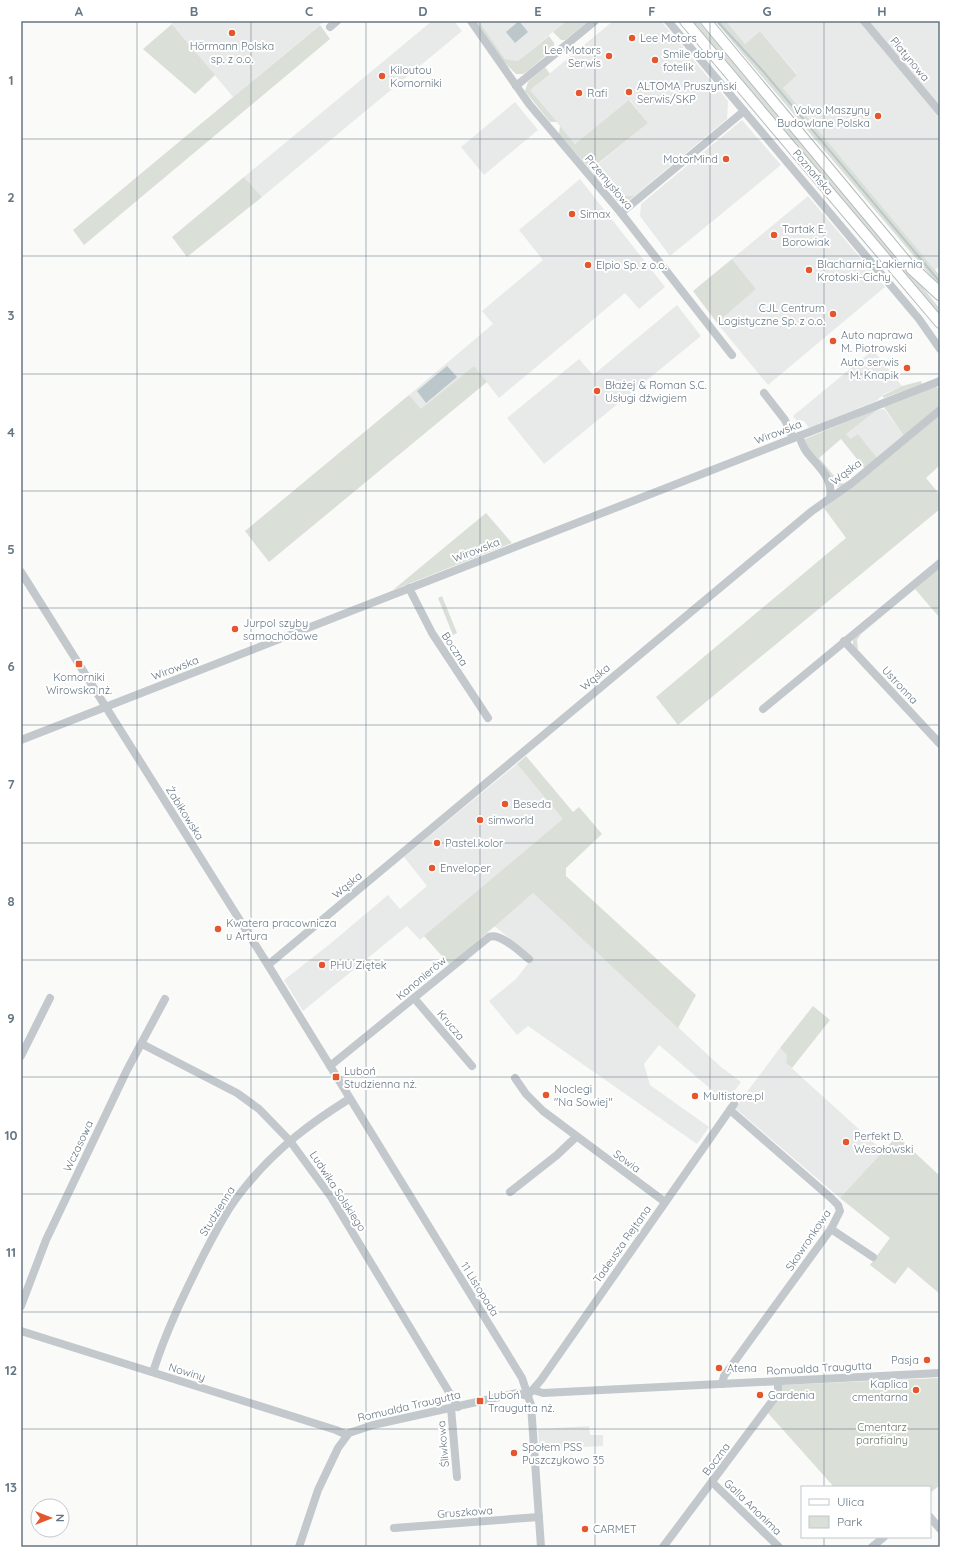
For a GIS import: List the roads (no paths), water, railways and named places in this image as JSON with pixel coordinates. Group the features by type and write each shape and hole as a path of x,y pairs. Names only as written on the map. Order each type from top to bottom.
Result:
{"highway":[{"path":"912,268 940,294"}],"main road":[{"name":"Poznańska","path":"685,21 940,324"},
{"name":"Poznańska","path":"706,21 940,302"}],"street":[{"path":"330,27 337,21"},
{"name":"Przemysłowa","path":"471,21 530,104 621,213 732,356"},
{"path":"516,86 594,21"},
{"path":"668,21 919,320 940,349"},
{"name":"Platynowa","path":"864,21 940,112"},
{"path":"621,213 744,111"},
{"name":"Wirowska","path":"21,740 940,381"},
{"path":"764,393 785,420 804,449 828,479 831,486 830,498"},
{"name":"Wąska","path":"268,965 830,498 852,483 940,410"},
{"path":"763,709 940,563"},
{"name":"Żabikowska","path":"21,572 330,1066"},
{"name":"Boczna","path":"409,588 432,633 488,718"},
{"name":"Ustronna","path":"844,641 940,744"},
{"name":"Kanonierów","path":"330,1066 492,935 500,937 529,959"},
{"path":"21,1056 50,998"},
{"name":"Krucza","path":"414,998 472,1066"},
{"name":"Wczasowa","path":"21,1306 46,1240 127,1070 165,999"},
{"name":"Ludwika Solskiego","path":"142,1044 237,1093 263,1113 290,1141 328,1193 454,1408"},
{"name":"11 Listopada","path":"330,1066 530,1393 541,1547"},
{"name":"Sowia","path":"515,1078 537,1106 576,1137 666,1202"},
{"name":"Studzienna","path":"153,1372 172,1319 225,1214 251,1179 290,1141 311,1123 349,1099"},
{"name":"Tadeusza Rejtana","path":"530,1393 732,1107"},
{"name":"Skowronkowa","path":"722,1384 724,1376 839,1216 838,1204 732,1107"},
{"path":"510,1192 557,1156 576,1137"},
{"path":"831,1229 873,1258"},
{"name":"Nowiny","path":"21,1331 339,1431 347,1435"},
{"name":"Romualda Traugutta","path":"299,1547 316,1495 338,1448 347,1435 362,1428 517,1393 543,1393 940,1373"},
{"name":"Boczna","path":"663,1547 777,1394 778,1381"},
{"name":"Śliwkowa","path":"454,1408 457,1477"},
{"name":"Galla Anonima","path":"712,1482 779,1547"},
{"name":"Gruszkowa","path":"394,1528 539,1517"},
{"path":"931,1518 940,1529"},
{"path":"872,1547 883,1538"}],"waterway":[{"path":"717,21 762,70 940,282"}],"place":[{"name":"Hörmann Polska sp. z o.o.","path":"232,33"},
{"name":"Lee Motors","path":"632,38"},
{"name":"Lee Motors Serwis","path":"609,56"},
{"name":"Smile dobry fotelik","path":"655,60"},
{"name":"Kiloutou Komorniki","path":"382,76"},
{"name":"ALTOMA Pruszyński Serwis/SKP","path":"629,92"},
{"name":"Rafi","path":"579,93"},
{"name":"Volvo Maszyny Budowlane Polska","path":"878,116"},
{"name":"MotorMind","path":"726,159"},
{"name":"Simax","path":"572,214"},
{"name":"Tartak E. Borowiak","path":"774,235"},
{"name":"Elpio Sp. z o.o.","path":"588,265"},
{"name":"Blacharnia-Lakiernia Krotoski-Cichy","path":"809,270"},
{"name":"CJL Centrum Logistyczne Sp. z o.o.","path":"833,314"},
{"name":"Auto naprawa M. Piotrowski","path":"833,341"},
{"name":"Auto serwis M. Knapik","path":"907,368"},
{"name":"Błażej & Roman S.C. Usługi dźwigiem","path":"597,391"},
{"name":"Jurpol szyby samochodowe","path":"235,629"},
{"name":"Komorniki Wirowska nż.","path":"79,664"},
{"name":"Beseda","path":"505,804"},
{"name":"simworld","path":"480,820"},
{"name":"Pastel.kolor","path":"437,843"},
{"name":"Enveloper","path":"432,868"},
{"name":"Kwatera pracownicza u Artura","path":"218,929"},
{"name":"PHU Ziętek","path":"322,965"},
{"name":"Luboń Studzienna nż.","path":"336,1077"},
{"name":"Noclegi \"Na Sowiej\"","path":"546,1095"},
{"name":"Multistore.pl","path":"695,1096"},
{"name":"Perfekt D. Wesołowski","path":"846,1142"},
{"name":"Pasja","path":"927,1360"},
{"name":"Atena","path":"719,1368"},
{"name":"Kaplica cmentarna","path":"916,1390"},
{"name":"Gardenia","path":"760,1395"},
{"name":"Luboń Traugutta nż.","path":"480,1401"},
{"name":"Społem PSS Puszczykowo 35","path":"514,1453"},
{"name":"CARMET","path":"585,1529"}],"park label":[{"name":"Cmentarz parafialny","path":"882,1433"}]}
